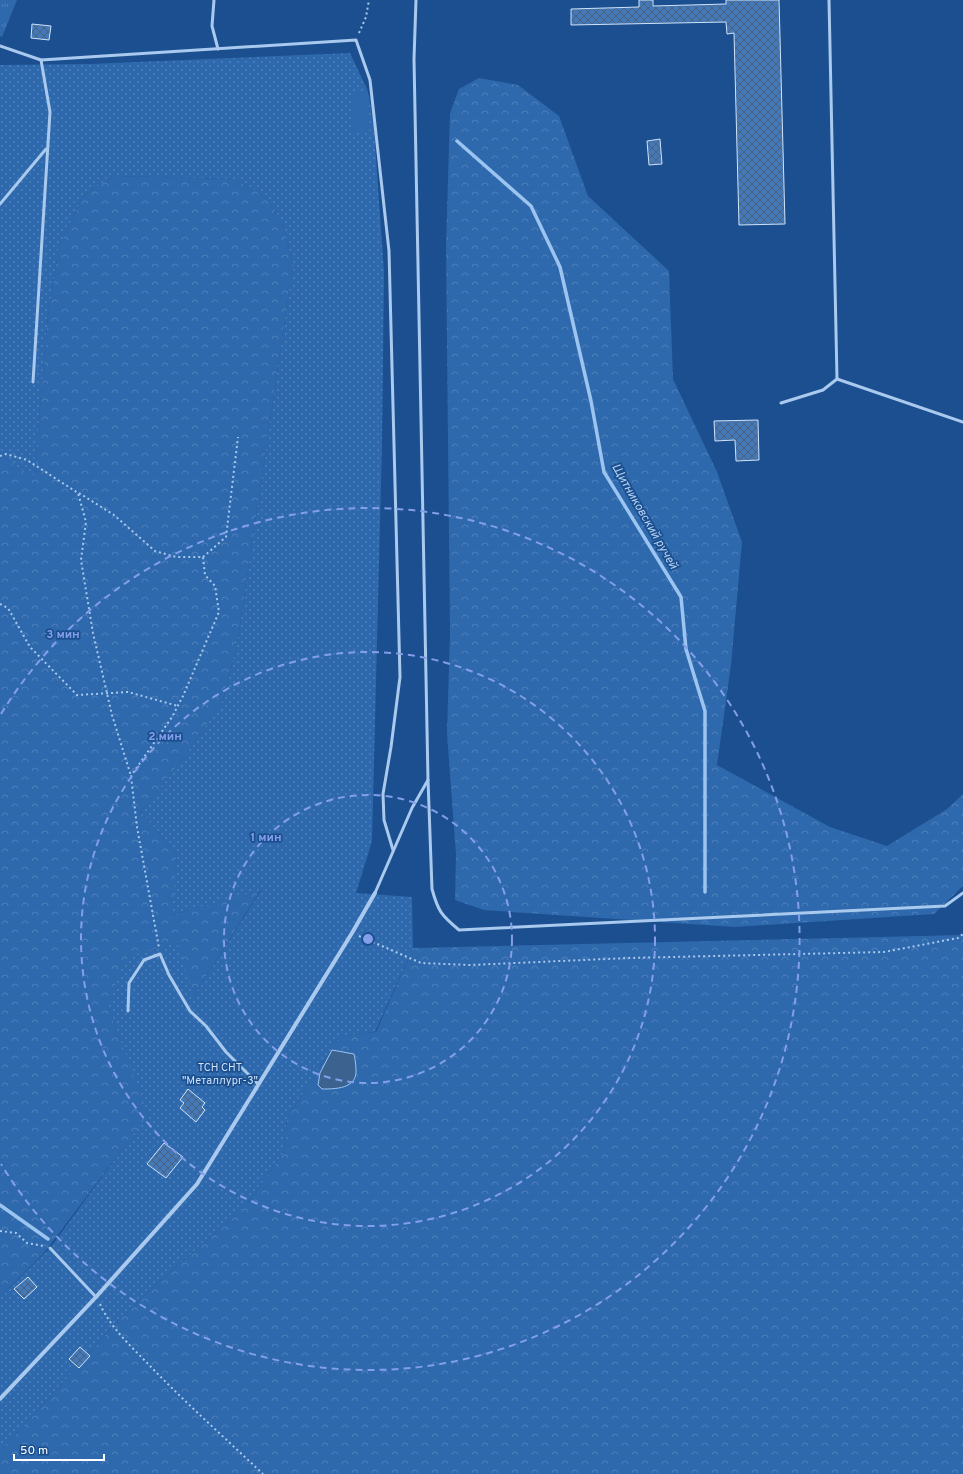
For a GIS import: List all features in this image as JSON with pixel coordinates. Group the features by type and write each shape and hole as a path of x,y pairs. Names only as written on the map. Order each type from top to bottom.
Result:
{"street":[{"path":"0,1399 96,1297 197,1184 352,933 375,893"}],"lane":[{"path":"214,0 212,26 218,49"},
{"path":"416,0 415,67 428,780 432,889 436,905 444,917 459,930 945,906 963,893"},
{"path":"829,0 837,379"},
{"path":"0,46 41,60 356,40 370,80 389,251 400,677 383,794 384,820 393,850"},
{"path":"33,382 50,112 41,60"},
{"path":"0,204 47,148"},
{"path":"781,403 823,390 837,379"},
{"path":"837,379 963,422"},
{"path":"375,893 412,808 428,780"},
{"path":"128,1012 129,983 144,960 160,954 169,976 190,1011 206,1026 226,1052 258,1084"},
{"path":"50,1248 96,1297"}],"path":[{"path":"356,40 366,17 368,0"},
{"path":"0,456 6,454 27,460 114,515 154,550 176,557 203,558 226,538 238,437"},
{"path":"78,493 86,522 81,560 93,633 112,715 131,776 136,827 158,936 160,954"},
{"path":"131,776 178,706 219,612 215,586 205,575 203,558"},
{"path":"0,604 8,608 30,647 77,695 128,692 178,706"},
{"path":"352,933 421,963 470,965 629,958 884,952 958,938 963,934"},
{"path":"0,1231 16,1233 27,1243 50,1248"},
{"path":"96,1297 104,1314 121,1337 184,1400 263,1474"}],"green space":[{"path":"0,0 17,0 2,37 0,36"},
{"name":"ТСН СНТ \"Металлург-3\"","path":"350,53 369,96 374,129 384,272 382,443 372,841 356,893 412,897 413,948 375,1032 340,1036 287,1118 284,1152 243,1209 155,1285 116,1323 0,1452 0,1297 50,1248 148,1114 108,1006 126,957 177,942 194,996 261,890 171,915 177,854 141,812 185,756 223,700 237,645 293,265 283,223 264,196 235,179 113,176 83,196 59,247 48,315 34,478 0,455 0,65 90,64"},
{"path":"479,78 518,85 559,116 588,196 669,271 673,379 717,472 742,542 731,665 717,765 830,827 887,846 947,809 963,794 963,886 934,914 735,927 484,910 455,900 456,854 447,734 450,632 446,246 450,113 459,89"},
{"path":"367,92 370,130 353,131 351,93"},
{"path":"113,176 235,179 264,196 283,223 293,265 237,645 223,700 185,756 141,812 177,854 172,915 261,889 194,996 108,1006 149,1114 44,1253 0,1297 0,455 34,477 48,315 59,247 83,196"},
{"path":"963,935 963,1474 0,1474 0,1452 116,1323 155,1285 243,1209 284,1152 287,1118 340,1036 376,1032 413,948"}],"shaded area":[{"path":"332,1050 354,1054 356,1068 355,1076 353,1081 344,1087 322,1089 318,1085 320,1073"}],"building":[{"path":"639,0 653,0 653,6 726,4 726,0 779,0 785,224 739,225 734,33 727,34 726,22 571,25 571,9 639,7"},
{"path":"32,24 51,26 49,40 31,38"},
{"path":"660,139 662,164 649,165 647,141"},
{"path":"758,420 759,460 736,461 735,440 715,441 714,421"},
{"path":"188,1089 205,1103 202,1107 205,1110 196,1122 180,1108 184,1103 180,1100"},
{"path":"164,1143 183,1157 166,1178 147,1164"},
{"path":"28,1277 37,1287 24,1299 14,1289"},
{"path":"80,1347 90,1356 79,1368 69,1359"}],"waterway":[{"name":"Щитниковский ручей","path":"457,141 531,206 560,267 591,401 604,472 681,597 686,649 705,711 705,892"},
{"path":"0,1205 48,1239"}]}
